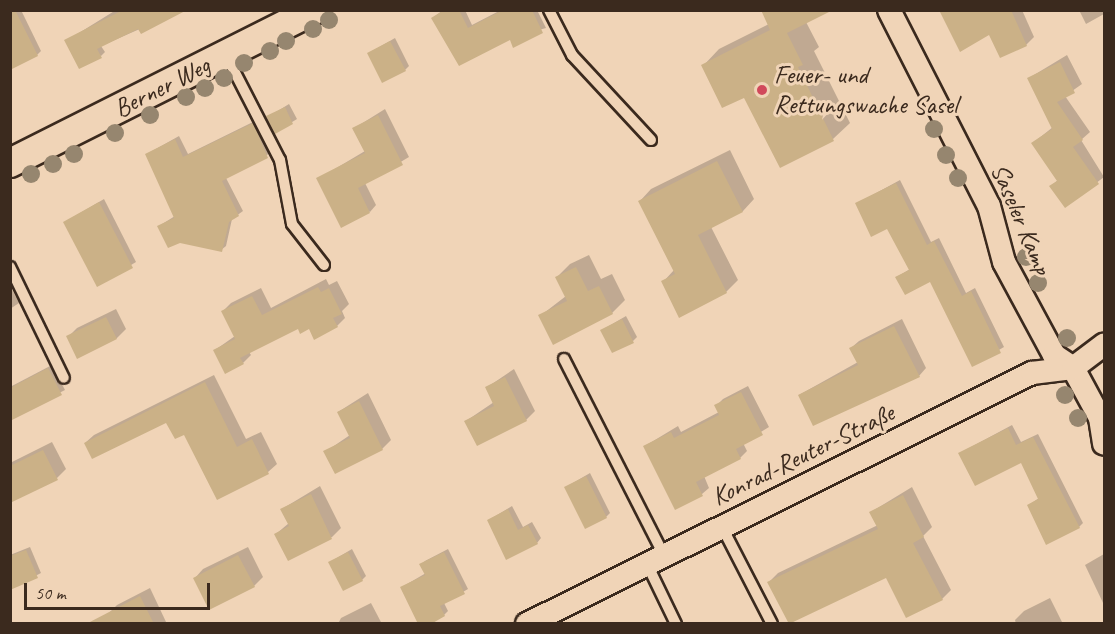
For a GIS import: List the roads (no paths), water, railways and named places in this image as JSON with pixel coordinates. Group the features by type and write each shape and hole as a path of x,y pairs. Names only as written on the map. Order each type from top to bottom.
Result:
{"street":[{"name":"Berner Weg","path":"10,163 314,10"},
{"name":"Saseler Kamp","path":"889,10 989,206 1004,262 1054,355 1073,368 1100,418 1104,444"},
{"name":"Konrad-Reuter-Straße","path":"527,624 1032,373 1073,368 1104,345"}],"lane":[{"path":"549,10 572,55 651,141"},
{"path":"226,55 280,160 291,224 324,264"},
{"path":"10,267 64,378"},
{"path":"564,359 656,560 676,624"},
{"path":"722,527 772,624"}],"place":[{"name":"Feuer- und Rettungswache Sasel","path":"762,90"}]}
